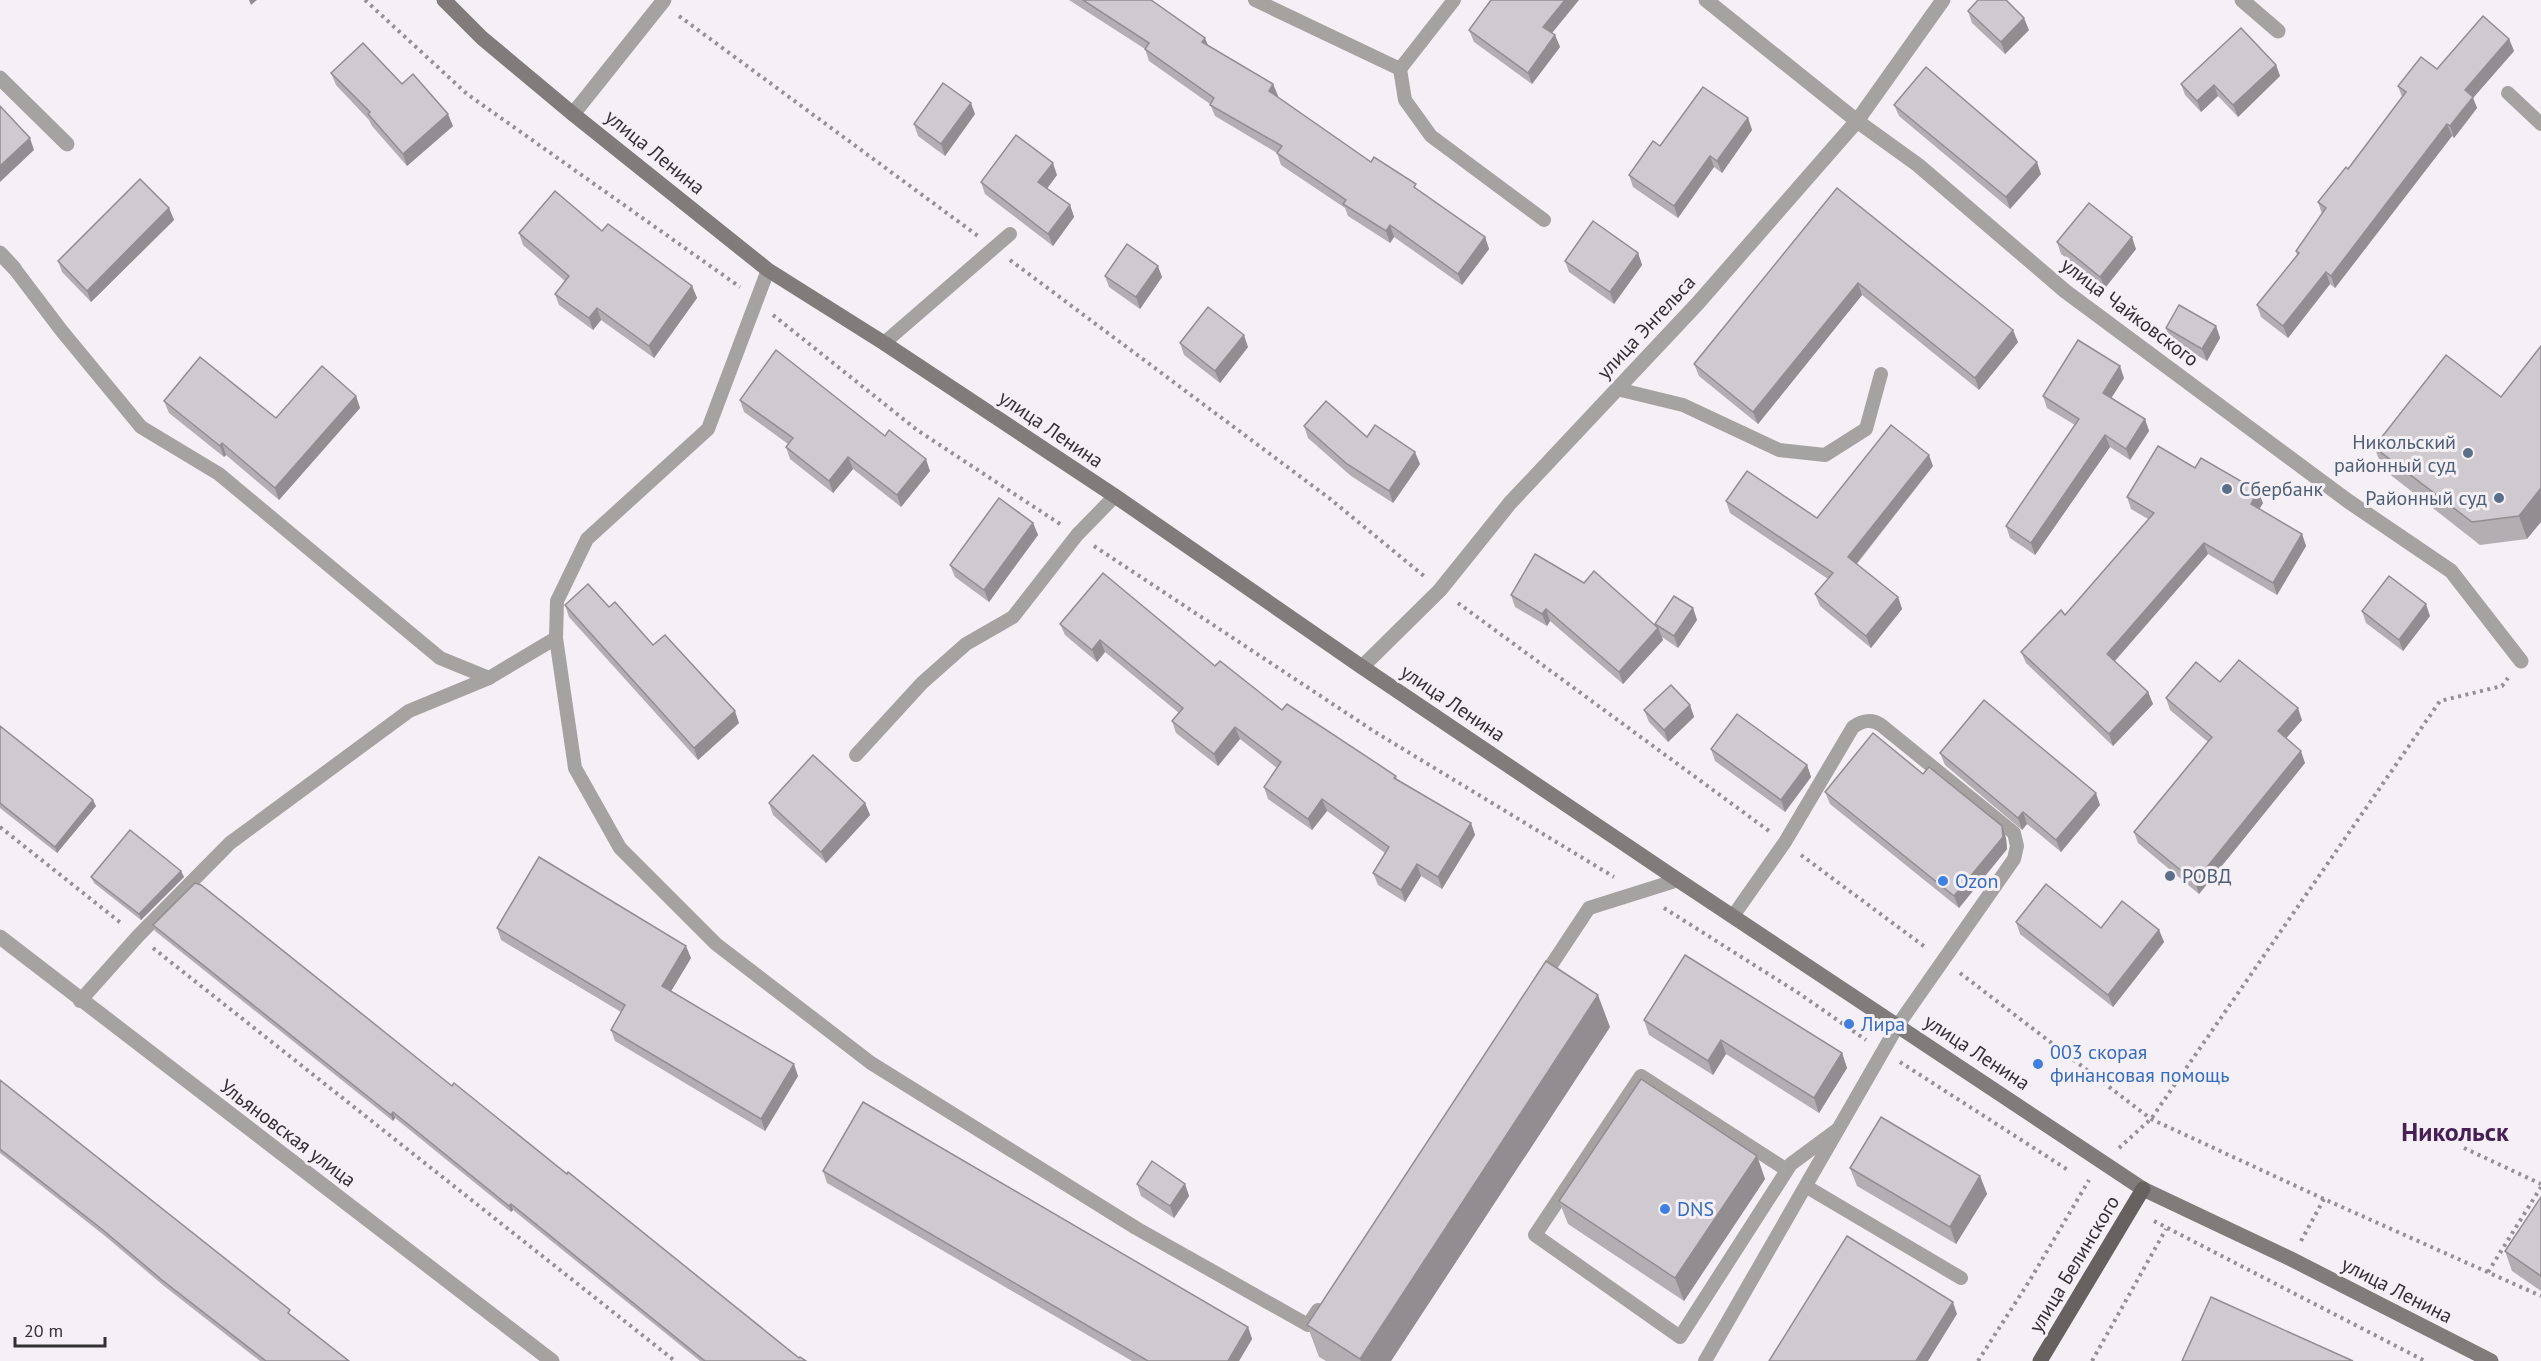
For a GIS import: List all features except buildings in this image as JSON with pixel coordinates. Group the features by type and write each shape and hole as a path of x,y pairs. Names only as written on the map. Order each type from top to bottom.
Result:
{"main road":[{"name":"улица Ленина","path":"444,0 483,38 573,114 768,270 885,343 1115,496 1362,667 1678,880 2143,1188 2291,1259 2491,1361"},
{"name":"улица Белинского","path":"2040,1361 2143,1188"}],"street":[{"name":"улица Чайковского","path":"1706,0 1857,121 1918,165 2065,291 2348,501 2451,571 2521,661"},
{"name":"улица Энгельса","path":"1362,667 1440,590 1510,503 1698,303 1857,121 1944,0"},
{"path":"2242,0 2278,31"},
{"path":"573,114 664,2"},
{"path":"0,78 67,144"},
{"path":"0,253 14,268"},
{"name":"Ульяновская улица","path":"0,937 552,1361"}],"lane":[{"path":"1255,0 1400,69"},
{"path":"1454,0 1400,69 1404,100 1431,136 1544,220"},
{"path":"2508,93 2541,124"},
{"path":"885,343 1010,234"},
{"path":"14,268 61,330 141,427 219,474 440,658 489,678"},
{"path":"768,270 708,429 587,539 557,601 556,639 575,768 620,848 717,944 871,1063 1136,1228 1308,1325 1328,1295"},
{"path":"1617,389 1683,405 1779,450 1825,456 1866,429 1881,374"},
{"path":"856,755 922,683 966,644 1013,616 1077,535 1115,496"},
{"path":"81,1001 138,936 230,843 409,711 489,678 556,639"},
{"path":"1705,1361 1898,1025 2014,859 2014,833 1881,725 1869,720 1853,727 1785,842 1733,916"},
{"path":"1536,988 1589,908 1678,880"},
{"path":"1787,1170 1641,1076 1535,1235 1680,1337 1791,1164 1841,1127"},
{"path":"1807,1186 1961,1278"}],"path":[{"path":"364,0 467,94 720,272 917,430 1375,732 1640,892 1800,994 1883,1052 2097,1187"},
{"path":"664,2 1329,498 1440,590 1785,842 2151,1119 2324,1200 2541,1296"},
{"path":"2104,1162 2151,1119 2440,701 2502,686 2521,661"},
{"path":"0,828 675,1361"},
{"path":"2464,1148 2541,1186 2488,1272"},
{"path":"1978,1361 2030,1280 2088,1182"},
{"path":"2133,1208 2166,1229 2426,1361"},
{"path":"2092,1361 2166,1229"}],"place":[{"name":"Никольский районный суд","path":"2468,453"},
{"name":"Сбербанк","path":"2227,489"},
{"name":"Районный суд","path":"2499,498"},
{"name":"РОВД","path":"2170,876"},
{"name":"Ozon","path":"1943,881"},
{"name":"Лира","path":"1849,1024"},
{"name":"003 скорая финансовая помощь","path":"2038,1064"},
{"name":"DNS","path":"1665,1209"}],"district":[{"name":"Никольск","path":"2455,1131"}]}
